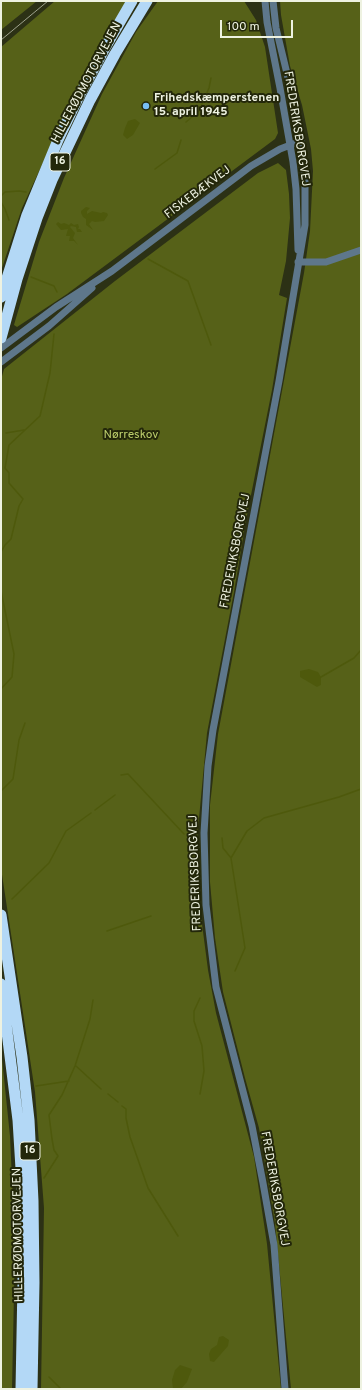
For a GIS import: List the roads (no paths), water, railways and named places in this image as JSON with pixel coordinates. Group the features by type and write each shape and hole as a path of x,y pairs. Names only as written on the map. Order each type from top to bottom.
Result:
{"highway":[{"name":"HILLERØDMOTORVEJEN","path":"1,297 28,215 55,147 80,94 132,1"},
{"name":"HILLERØDMOTORVEJEN","path":"1,336 37,218 52,180 90,100 115,54 147,1"},
{"name":"HILLERØDMOTORVEJEN","path":"1,915 21,1050 29,1120 33,1201 32,1389"},
{"name":"HILLERØDMOTORVEJEN","path":"1,984 12,1058 18,1120 23,1201 21,1389"}],"street":[{"name":"FREDERIKSBORGVEJ","path":"265,1 267,22 290,144 296,188 298,262"},
{"name":"FREDERIKSBORGVEJ","path":"273,1 276,28 301,141 305,178 305,225 279,381 213,730 208,766 204,833 206,905 216,987 252,1126 274,1245 286,1389"},
{"name":"FISKEBÆKVEJ","path":"1,348 56,307 112,270 251,166 290,144 301,141"},
{"path":"298,262 326,262 361,250"},
{"name":"FISKEBÆKVEJ","path":"1,362 49,326 112,270"}],"waterway":[{"path":"186,122 199,111 209,88 211,78"},
{"path":"155,169 177,153 181,140"},
{"path":"1,196 5,192 26,192"},
{"path":"1,202 9,220"},
{"path":"148,259 188,281 211,345"},
{"path":"31,277 54,286 57,292"},
{"path":"1,552 11,539 19,506 23,499 9,483 9,473 5,468 9,445 40,416 50,373 54,334"},
{"path":"6,433 24,430"},
{"path":"1,591 14,654 12,677 1,689"},
{"path":"321,677 354,658 361,650"},
{"path":"1,791 13,779 19,740 25,723"},
{"path":"121,775 128,774 184,834"},
{"path":"222,838 223,848 231,858 247,831 264,818 339,797 361,789"},
{"path":"95,810 115,795"},
{"path":"12,899 49,863 66,831 91,813"},
{"path":"231,858 245,948 235,971"},
{"path":"107,931 151,916"},
{"path":"200,998 194,1011 194,1021 202,1046 204,1071 200,1094"},
{"path":"44,1178 58,1156 54,1150 49,1115 62,1095 75,1066 90,1019 93,1000"},
{"path":"76,1066 101,1089"},
{"path":"36,1086 69,1081"},
{"path":"108,1094 118,1102"},
{"path":"122,1106 126,1109 126,1118 130,1137 148,1188 178,1236"},
{"path":"49,1377 61,1389"}],"tram line":[{"path":"1,40 48,1"}],"place":[{"name":"Frihedskæmperstenen 15. april 1945","path":"146,106"}],"park label":[{"name":"Nørreskov","path":"131,436"}]}
